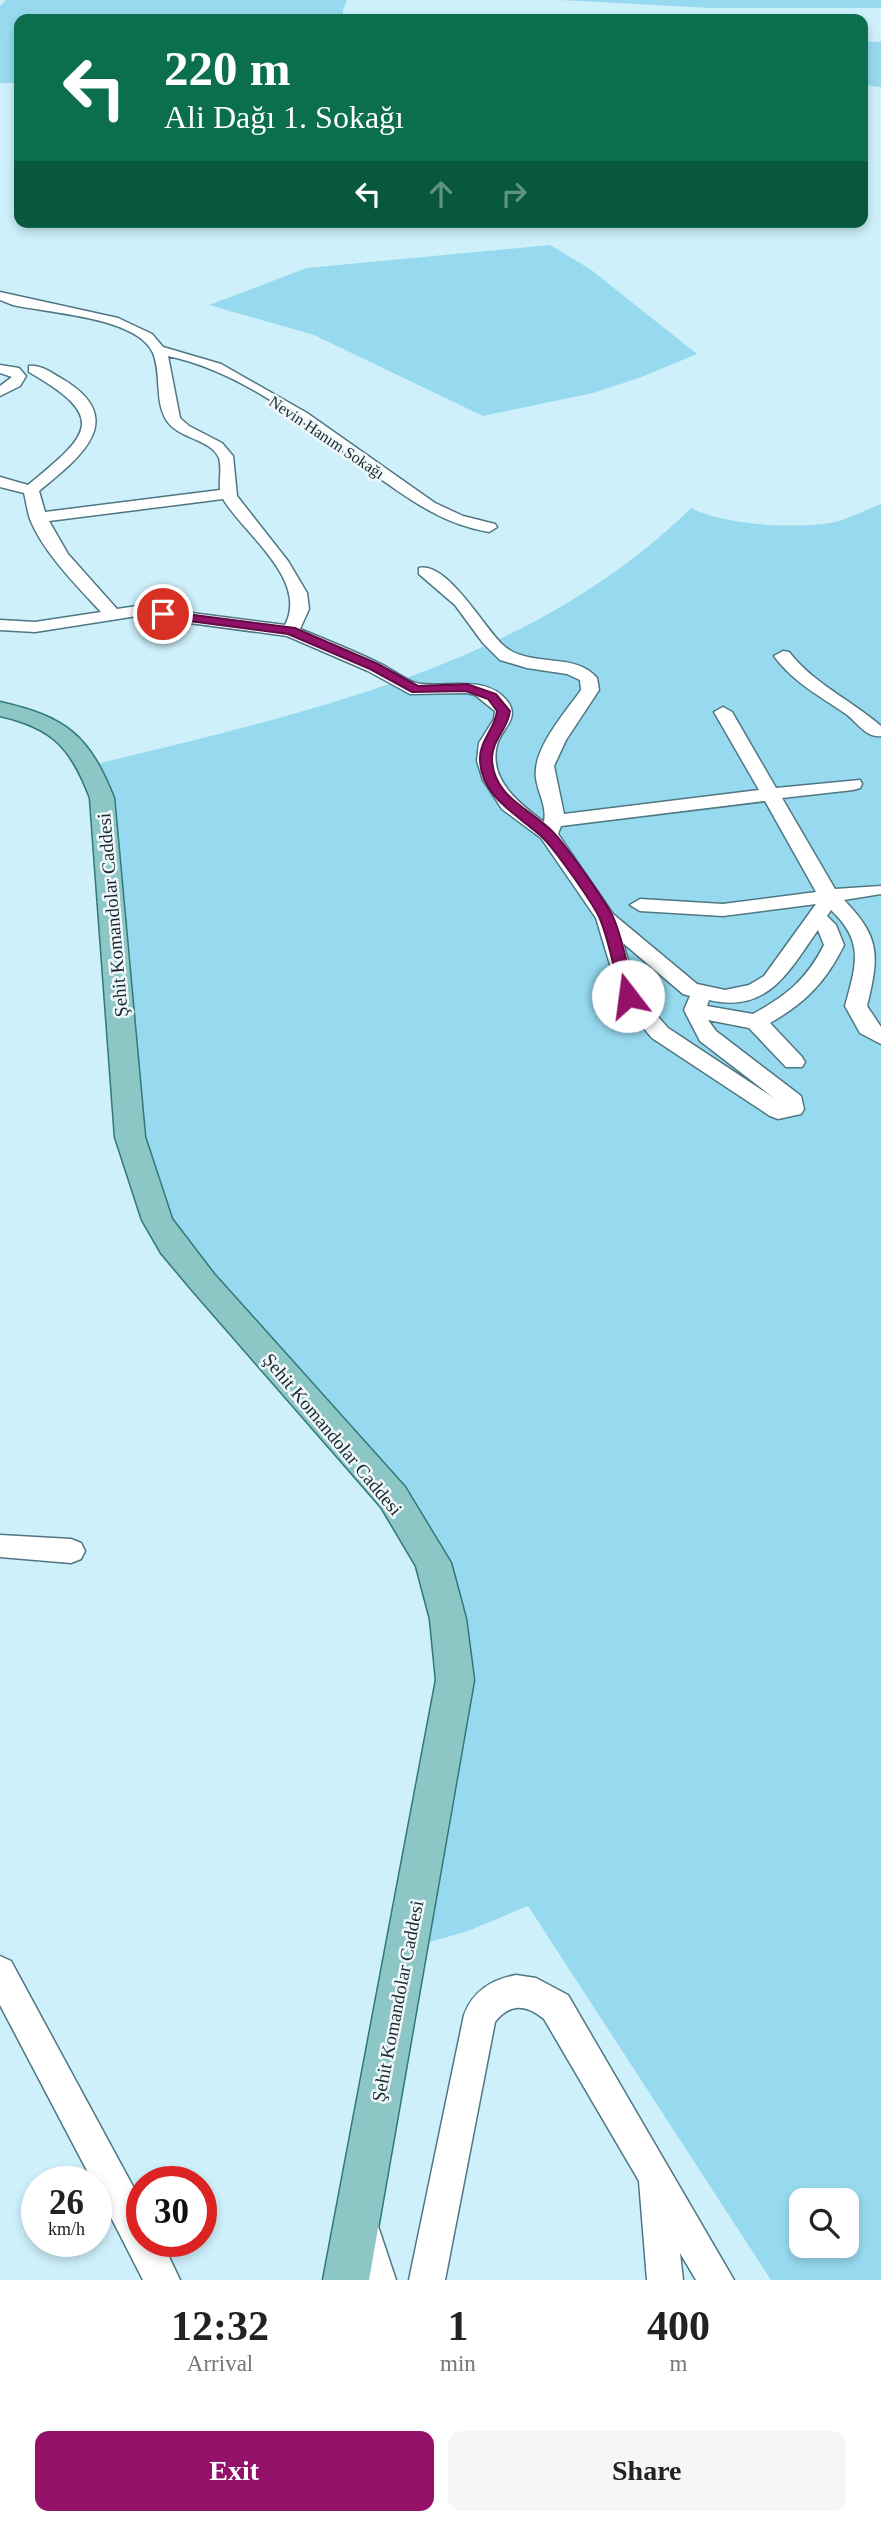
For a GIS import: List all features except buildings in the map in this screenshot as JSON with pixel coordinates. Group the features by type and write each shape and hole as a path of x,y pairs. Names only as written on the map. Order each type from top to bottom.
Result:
{"main road":[{"name":"Şehit Komandolar Caddesi","path":"0,709 29,715 64,731 92,769 102,798 130,1138 157,1220 172,1245 203,1282 393,1497 433,1563 448,1619 455,1680 346,2280"}],"street":[{"path":"0,296 34,308 123,325 148,337 162,351 164,378 173,420 223,452 227,460 228,495 295,584 301,607 291,631"},
{"name":"Nevin Hanım Sokağı","path":"162,351 207,362 293,411 406,493 456,521 489,527"},
{"path":"0,392 15,383 19,376 14,371 2,369"},
{"path":"31,489 79,450 89,434 91,419 84,404 65,385 34,369"},
{"path":"0,482 31,489"},
{"path":"31,489 37,518 69,568 111,614"},
{"path":"37,518 228,495"},
{"path":"425,571 466,606 493,646 507,656 548,668 572,669 588,678 590,690 545,764 547,784 555,802 552,828"},
{"path":"0,625 35,627 82,622 111,614 137,611 291,631 374,667 416,690 467,688 492,696 504,711 503,719 488,743 486,761 492,780 509,806 552,828 607,918 628,996 660,1033 774,1109 782,1112 793,1109 793,1101 708,1036 699,1026 698,1002 690,989 607,918"},
{"path":"783,656 797,675 819,692 850,708 879,737"},
{"path":"723,712 830,898 858,924 868,960 856,1006 868,1028 881,1037"},
{"path":"552,828 770,793 853,784"},
{"path":"640,905 723,910 830,898 874,890"},
{"path":"698,1002 737,995 771,981 830,898"},
{"path":"756,1022 799,998 821,972 834,945 826,925 816,917"},
{"path":"698,1002 756,1022 794,1062"},
{"path":"0,1546 71,1550"},
{"path":"0,1972 126,2208"},
{"path":"427,2280 480,2015 488,2003 500,1993 514,1989 530,1990 544,1996 556,2007 716,2280"},
{"path":"656,2177 665,2280"},
{"path":"357,2213 378,2280"},
{"path":"151,2257 162,2280"}],"shaded area":[{"path":"6,0 347,0 343,14 14,14 14,83 0,83 0,6"},
{"path":"560,0 881,0 881,8 710,8"},
{"path":"868,41 881,42 881,87 868,86"},
{"path":"550,245 590,269 697,354 639,378 593,393 483,416 314,335 209,305 307,268"},
{"path":"881,504 881,2280 771,2280 528,1906 468,1931 416,1946 458,1693 429,1565 149,1201 96,764 255,725 334,702 412,676 488,645 560,607 628,562 691,508 721,518 759,524 815,525 849,517"}],"route":[{"path":"163,614 291,631 374,667 416,690 467,688 492,696 504,711 503,719 488,743 486,761 492,780 509,806 548,834 607,918 628,996"}]}
